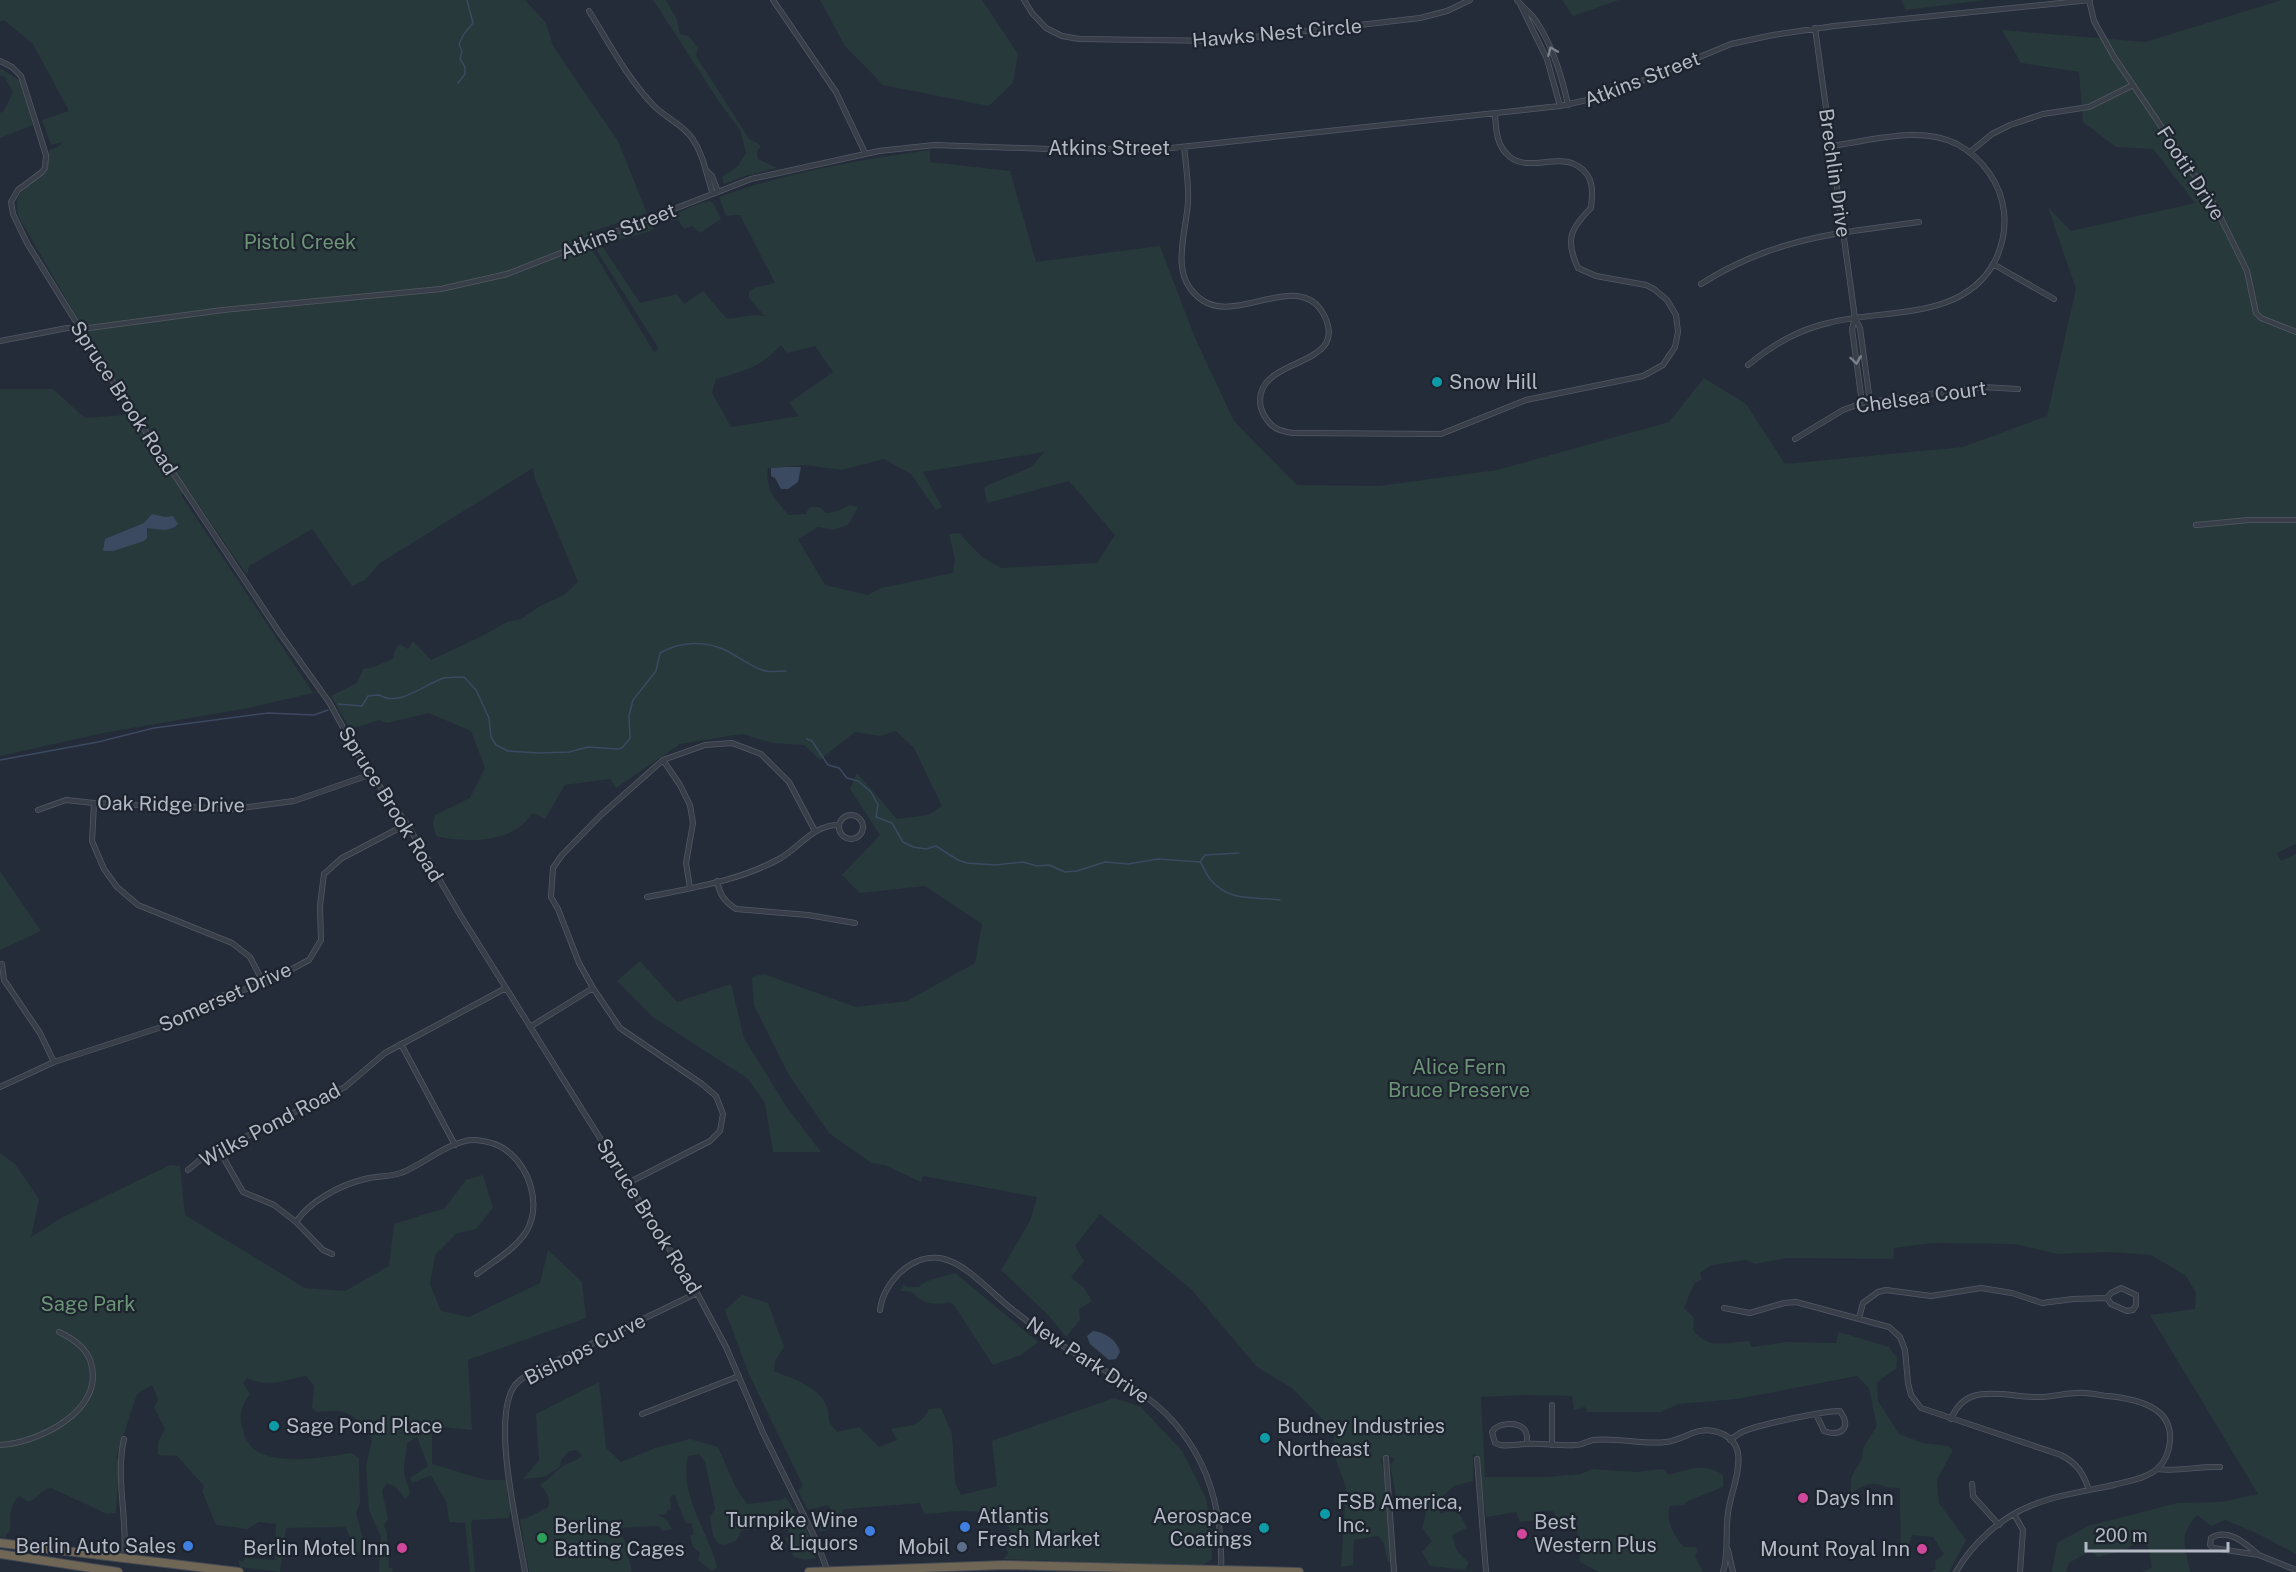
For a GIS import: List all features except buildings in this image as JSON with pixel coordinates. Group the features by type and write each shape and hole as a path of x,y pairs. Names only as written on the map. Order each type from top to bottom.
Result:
{"highway":[{"path":"0,1543 239,1572"},
{"path":"0,1554 118,1572"},
{"path":"809,1572 1004,1566 1299,1572"}],"street":[{"path":"773,0 836,92 865,153"},
{"name":"Hawks Nest Circle","path":"1024,0 1046,28 1071,38 1197,42 1251,39 1420,18 1447,11 1470,0"},
{"name":"Atkins Street","path":"0,341 78,327 441,289 472,283 507,274 751,179 865,153 934,145 1142,150 1560,106 1605,96 1741,41 1815,28 2090,0"},
{"name":"Footit Drive","path":"2090,0 2091,14 2098,29 2214,204 2247,271 2256,313 2261,318 2296,332"},
{"path":"1519,2 1534,18 1548,42 1559,70 1568,105"},
{"path":"1519,2 1547,59 1560,106"},
{"path":"589,11 637,87 656,108 676,122 692,138 701,154 706,177 716,193"},
{"name":"Brechlin Drive","path":"1815,28 1855,318 1860,328 1870,402"},
{"name":"Spruce Brook Road","path":"0,61 12,67 21,76 46,155 45,168 42,172 12,197 13,214 27,243 78,327 279,632 329,702 353,747 407,824 448,895 697,1293 726,1347 763,1433 816,1540 828,1572"},
{"path":"1970,152 1992,134 2010,125 2043,114 2089,107 2133,85"},
{"path":"1185,147 1188,194 1180,258 1183,276 1192,290 1203,301 1216,306 1234,306 1294,295 1310,298 1321,308 1328,322 1329,338 1320,351 1308,359 1277,371 1263,385 1259,402 1264,416 1276,430 1293,434 1436,434 1534,397 1650,374 1668,360 1677,340 1676,315 1667,300 1654,289 1638,283 1596,276 1578,268 1570,252 1570,239 1574,226 1591,208 1592,183 1585,171 1572,162 1557,160 1529,163 1510,158 1499,142 1495,114"},
{"path":"1748,365 1774,345 1792,335 1820,325 1933,307 1950,302 1975,287 1993,264 2004,231 2002,202 1990,174 1970,152 1942,139 1923,135 1832,146"},
{"path":"1701,284 1741,261 1798,240 1919,222"},
{"path":"1993,264 2054,299"},
{"name":"Brechlin Drive","path":"1855,318 1852,329 1862,403"},
{"name":"Chelsea Court","path":"1796,439 1843,410 1862,403 1982,387 2018,389"},
{"path":"2196,525 2250,520 2296,520"},
{"path":"628,1183 710,1141 720,1131 723,1114 716,1096 702,1084 620,1028 592,988 551,897 553,868 562,855 601,815 663,760 705,745 732,743 761,754 789,782 815,831"},
{"path":"663,760 690,805 693,823 686,863 690,888"},
{"name":"Oak Ridge Drive","path":"38,810 66,800 234,809 294,801 372,774"},
{"path":"94,803 92,841 104,869 117,887 138,905 232,943 250,957 264,984"},
{"path":"646,897 745,874 781,858 815,831 838,825 845,816 854,815 860,820 862,831 854,840 846,839 840,833 838,825"},
{"name":"Somerset Drive","path":"0,1087 54,1062 174,1023 219,997 264,984 309,960 321,940 320,906 324,874 342,858 407,824"},
{"path":"717,881 719,894 726,903 736,909 808,915 855,923"},
{"path":"2,964 4,980 40,1033 54,1062"},
{"name":"Wilks Pond Road","path":"189,1170 201,1159 345,1087 384,1053 506,988"},
{"path":"531,1027 592,988"},
{"path":"401,1044 455,1145"},
{"path":"296,1222 304,1210 318,1199 361,1180 402,1173 455,1145 472,1140 489,1142 505,1148 526,1174 533,1193 533,1212 527,1231 514,1246 477,1274"},
{"path":"219,1150 243,1192 274,1206 296,1222 315,1243 332,1254"},
{"name":"New Park Drive","path":"880,1310 887,1290 906,1268 927,1258 944,1259 961,1267 1047,1335 1144,1395 1181,1431 1208,1477 1218,1513 1222,1571"},
{"path":"1859,1318 1863,1304 1878,1292 1886,1290 1920,1296 1981,1288 1996,1289 2042,1303 2108,1298"},
{"path":"2121,1288 2136,1294 2138,1300 2133,1310 2127,1311 2111,1304 2108,1298 2111,1293 2121,1288"},
{"name":"Bishops Curve","path":"525,1572 506,1451 505,1421 511,1391 519,1381 533,1372 697,1293"},
{"path":"1724,1308 1750,1313 1784,1303 1796,1302 1888,1327 1900,1337 1905,1350 1911,1395 1922,1408 2074,1461 2083,1472 2089,1490"},
{"path":"0,1445 19,1443 41,1434 75,1413 90,1395 94,1377 90,1358 78,1343 59,1332"},
{"path":"642,1414 739,1376"},
{"path":"1951,1419 1954,1411 1962,1402 1976,1395 2000,1393 2036,1397 2077,1392 2137,1400 2156,1409 2167,1422 2170,1440 2167,1457 2157,1469 2140,1478 2031,1505 2014,1514 1965,1557 1956,1572"},
{"path":"1552,1406 1552,1444"},
{"path":"1730,1440 1744,1431 1816,1414 1840,1411 1846,1422 1844,1428 1841,1432 1832,1434 1824,1431 1816,1414"},
{"path":"1527,1444 1523,1427 1499,1425 1491,1432 1495,1443 1500,1446 1574,1445 1592,1440 1668,1442 1694,1431 1713,1431 1725,1435 1734,1443 1740,1467 1728,1514 1727,1547 1723,1572"},
{"path":"124,1439 121,1505 124,1558"},
{"path":"1386,1458 1395,1572"},
{"path":"1477,1459 1486,1572"},
{"path":"2157,1469 2170,1471 2192,1467 2220,1467"},
{"path":"1972,1484 1973,1496 1999,1525"},
{"path":"2014,1514 2023,1530 2020,1572"},
{"path":"2259,1555 2235,1537 2218,1534 2211,1538 2210,1545 2213,1548 2259,1555 2296,1570"},
{"path":"1727,1547 1733,1572"}],"green space":[{"path":"0,0 525,0 546,23 553,46 618,141 647,213 590,232 590,246 654,352 659,349 592,243 650,223 654,228 649,232 601,244 640,303 677,294 684,304 703,291 727,319 765,316 749,298 749,292 754,288 775,283 740,215 726,216 719,197 823,168 930,150 930,162 1010,171 1036,262 1160,246 1195,338 1234,421 1297,485 1379,486 1497,470 1669,422 1704,378 1746,404 1785,464 1963,447 2047,416 2076,289 2048,207 2071,231 2195,203 2153,149 2116,147 2083,122 2079,72 2021,63 2002,30 2145,42 2282,0 2296,0 2296,844 2277,853 2281,861 2296,854 2296,1554 2225,1520 2211,1526 2197,1515 2187,1530 2184,1542 2190,1572 2143,1572 2152,1567 2149,1549 2143,1537 2126,1550 2098,1557 2090,1551 2069,1563 2066,1572 2052,1572 2057,1543 2088,1526 2177,1503 2221,1502 2258,1494 2150,1315 2195,1309 2196,1293 2186,1276 2151,1255 2108,1252 2058,1254 2014,1244 1932,1243 1894,1248 1893,1259 1787,1258 1755,1264 1745,1260 1712,1265 1700,1273 1702,1279 1694,1284 1684,1308 1694,1318 1693,1330 1699,1337 1712,1343 1749,1341 1752,1347 1786,1342 1836,1343 1839,1332 1889,1347 1897,1358 1896,1369 1877,1382 1878,1401 1899,1434 1923,1443 1948,1446 1953,1450 1937,1480 1939,1503 1966,1540 1949,1572 1930,1572 1936,1569 1935,1561 1944,1554 1933,1537 1912,1535 1907,1553 1900,1550 1900,1488 1872,1484 1851,1493 1851,1478 1862,1458 1863,1448 1877,1426 1869,1388 1857,1376 1737,1399 1679,1404 1661,1412 1587,1412 1585,1407 1574,1410 1572,1396 1481,1397 1485,1477 1547,1477 1581,1474 1592,1469 1635,1472 1663,1469 1669,1475 1703,1468 1723,1475 1723,1487 1688,1501 1684,1505 1670,1506 1671,1528 1684,1547 1695,1547 1698,1550 1695,1556 1703,1572 1599,1572 1580,1562 1576,1515 1557,1519 1553,1511 1541,1511 1535,1520 1520,1522 1516,1512 1486,1517 1477,1456 1473,1454 1473,1481 1454,1486 1437,1501 1440,1514 1450,1511 1459,1513 1467,1528 1452,1535 1457,1551 1469,1563 1465,1570 1430,1566 1422,1552 1432,1541 1422,1528 1426,1513 1416,1500 1407,1500 1403,1511 1398,1506 1390,1465 1395,1459 1384,1454 1381,1461 1387,1485 1391,1561 1388,1563 1384,1544 1378,1536 1354,1540 1353,1565 1341,1567 1346,1487 1334,1455 1334,1431 1292,1388 1257,1367 1191,1289 1100,1214 1075,1246 1084,1261 1071,1277 1084,1288 1092,1301 1079,1309 1080,1320 1066,1337 1048,1315 1001,1270 1030,1221 1037,1197 923,1176 921,1182 884,1165 871,1163 829,1133 789,1075 754,1005 752,977 764,974 856,1007 907,1001 975,963 982,924 925,886 860,893 842,875 880,835 850,789 857,773 897,819 928,815 942,806 914,748 896,731 880,736 855,732 820,760 804,745 773,743 742,734 680,744 616,788 610,779 565,785 545,819 532,813 514,831 502,836 461,840 436,836 433,824 435,815 470,798 485,768 471,731 429,713 387,723 379,720 350,729 331,696 357,683 363,669 393,659 395,650 400,644 408,649 413,641 431,660 507,622 521,619 540,606 564,595 578,582 535,479 533,468 380,563 365,580 352,586 312,529 249,566 247,575 189,491 181,495 313,693 249,708 103,733 0,756 0,389 53,389 85,418 138,414 89,339 19,217 17,205 19,196 43,172 48,163 49,150 58,147 63,142 51,145 42,120 69,111 33,44 4,20 0,22","holes":["781,345 787,353 815,346 833,372 789,403 799,416 731,427 712,393 716,379 744,371 759,363","1044,452 1031,467 984,487 987,503 1069,481 1115,535 1097,563 1002,568 983,558 959,533 949,534 955,559 953,573 881,588 868,595 825,585 798,539 818,527 833,530 848,525 858,507 849,505 838,511 827,513 819,507 809,507 806,514 789,515 775,499 767,475 768,468 806,465 842,470 884,459 911,474 936,510 942,507 923,472"]},
{"path":"653,0 666,0 677,20 680,34 689,36 698,48 696,56 750,140 761,147 757,151 758,159 777,168 724,184 722,177 738,166 746,153 740,130"},
{"path":"820,0 982,0 1018,54 1013,83 989,106 883,85 845,46"},
{"path":"1562,0 1619,0 1573,16"},
{"path":"1901,0 1985,0 1906,10"},
{"path":"0,68 19,80 33,125 0,138 0,113 4,111 13,92 4,76 0,76"},
{"path":"710,201 714,204 721,219 700,233 692,226 684,229 678,220 662,219 666,215"},
{"path":"0,871 41,931 0,950"},
{"path":"640,961 677,1002 731,984 744,1038 786,1106 821,1152 773,1152 765,1103 747,1078 654,1018 617,981"},
{"name":"Sage Park","path":"0,1153 15,1164 39,1199 31,1237 61,1218 170,1165 180,1166 185,1215 305,1288 345,1291 389,1266 394,1224 445,1208 466,1180 483,1175 493,1208 476,1229 457,1233 435,1255 430,1284 441,1311 469,1317 540,1283 548,1250 582,1282 586,1318 468,1360 472,1430 432,1426 432,1464 486,1480 508,1480 507,1495 512,1508 508,1518 473,1520 471,1524 475,1572 470,1572 465,1523 449,1522 447,1504 431,1475 412,1483 410,1478 428,1466 417,1437 407,1443 404,1462 404,1472 410,1494 405,1499 396,1487 387,1483 382,1490 388,1519 384,1525 387,1533 389,1568 393,1568 392,1572 379,1572 381,1537 369,1510 366,1466 372,1439 360,1423 349,1414 336,1411 316,1412 312,1408 314,1386 306,1376 269,1383 247,1378 243,1383 250,1394 245,1402 241,1420 245,1436 256,1450 267,1456 296,1459 351,1453 359,1458 360,1503 356,1513 364,1547 355,1557 349,1557 352,1546 345,1527 286,1528 280,1572 240,1567 238,1560 242,1562 245,1558 275,1560 276,1524 259,1522 247,1529 216,1525 202,1491 204,1486 177,1456 158,1455 158,1442 165,1429 154,1407 158,1400 152,1385 137,1394 116,1458 119,1461 116,1513 107,1514 51,1488 29,1502 19,1496 12,1508 10,1532 6,1534 6,1537 0,1537"},
{"path":"955,1273 1038,1342 1021,1355 993,1365 954,1305 949,1302 929,1303 912,1292 900,1291 903,1285 918,1287 927,1281"},
{"path":"742,1295 768,1303 784,1347 775,1361 774,1371 812,1388 827,1407 830,1422 837,1432 859,1427 879,1447 897,1440 891,1429 917,1423 929,1409 941,1408 952,1434 955,1483 961,1495 997,1486 992,1441 1114,1398 1141,1407 1182,1451 1206,1498 1211,1528 1212,1559 1203,1565 1194,1566 1004,1559 1008,1553 1004,1544 1011,1531 994,1516 972,1511 924,1514 920,1503 845,1509 842,1511 844,1525 819,1532 820,1526 831,1519 832,1512 828,1505 808,1510 798,1490 803,1486 748,1372 725,1310"},
{"path":"599,1382 606,1448 621,1462 655,1448 690,1439 718,1447 735,1486 747,1504 781,1500 786,1497 810,1537 816,1558 805,1560 794,1557 785,1538 790,1536 782,1514 764,1518 765,1521 748,1530 742,1530 736,1541 724,1545 718,1543 713,1536 710,1517 715,1509 714,1503 705,1462 699,1454 688,1456 687,1485 713,1553 717,1567 712,1571 698,1560 700,1553 693,1547 690,1536 694,1534 691,1523 686,1524 674,1494 670,1498 671,1509 666,1511 667,1514 658,1515 666,1519 672,1529 662,1531 659,1526 618,1528 625,1542 632,1572 529,1572 520,1519 527,1518 548,1507 548,1497 540,1484 561,1467 582,1455 576,1450 569,1451 561,1460 560,1467 544,1477 523,1479 539,1460 536,1414"}],"water":[{"path":"801,467 798,482 788,489 781,489 775,478 771,476 771,468"},
{"path":"152,514 173,516 178,524 167,529 147,528 147,538 144,541 113,551 103,551 105,539 144,523"},
{"path":"1093,1331 1113,1340 1120,1352 1116,1359 1109,1360 1090,1344 1087,1336"}],"waterway":[{"path":"458,83 465,74 465,67 460,59 462,51 459,44 473,23 467,0"},
{"path":"338,704 362,706 368,696 379,695 394,699 443,678 464,677 476,690 489,718 491,737 496,745 508,751 538,753 569,752 588,747 618,749 622,748 630,738 629,715 633,700 656,671 660,653 668,649 694,643 712,645 762,670 786,671"},
{"path":"0,760 98,742 154,728 268,713 314,715 328,710"},
{"path":"807,739 812,741 828,765 839,768 847,778 858,781 871,792 878,805 876,817 892,823 903,842 913,847 926,849 936,846 967,863 995,865 1023,862 1037,866 1049,865 1065,872 1077,871 1105,862 1128,864 1158,859 1200,862 1205,855 1239,853"},
{"path":"1201,863 1210,879 1225,892 1242,897 1280,900"}],"place":[{"name":"Snow Hill","path":"1437,382"},
{"name":"Sage Pond Place","path":"274,1426"},
{"name":"Budney Industries Northeast","path":"1265,1438"},
{"name":"Days Inn","path":"1803,1498"},
{"name":"FSB America, Inc.","path":"1325,1514"},
{"name":"Atlantis Fresh Market","path":"965,1527"},
{"name":"Aerospace Coatings","path":"1264,1528"},
{"name":"Turnpike Wine & Liquors","path":"870,1531"},
{"name":"Best Western Plus","path":"1522,1534"},
{"name":"Berling Batting Cages","path":"542,1538"},
{"name":"Berlin Auto Sales","path":"188,1546"},
{"name":"Mobil","path":"962,1547"},
{"name":"Berlin Motel Inn","path":"402,1548"},
{"name":"Mount Royal Inn","path":"1922,1549"}],"park label":[{"name":"Pistol Creek","path":"300,242"},
{"name":"Alice Fern Bruce Preserve","path":"1459,1078"}]}
